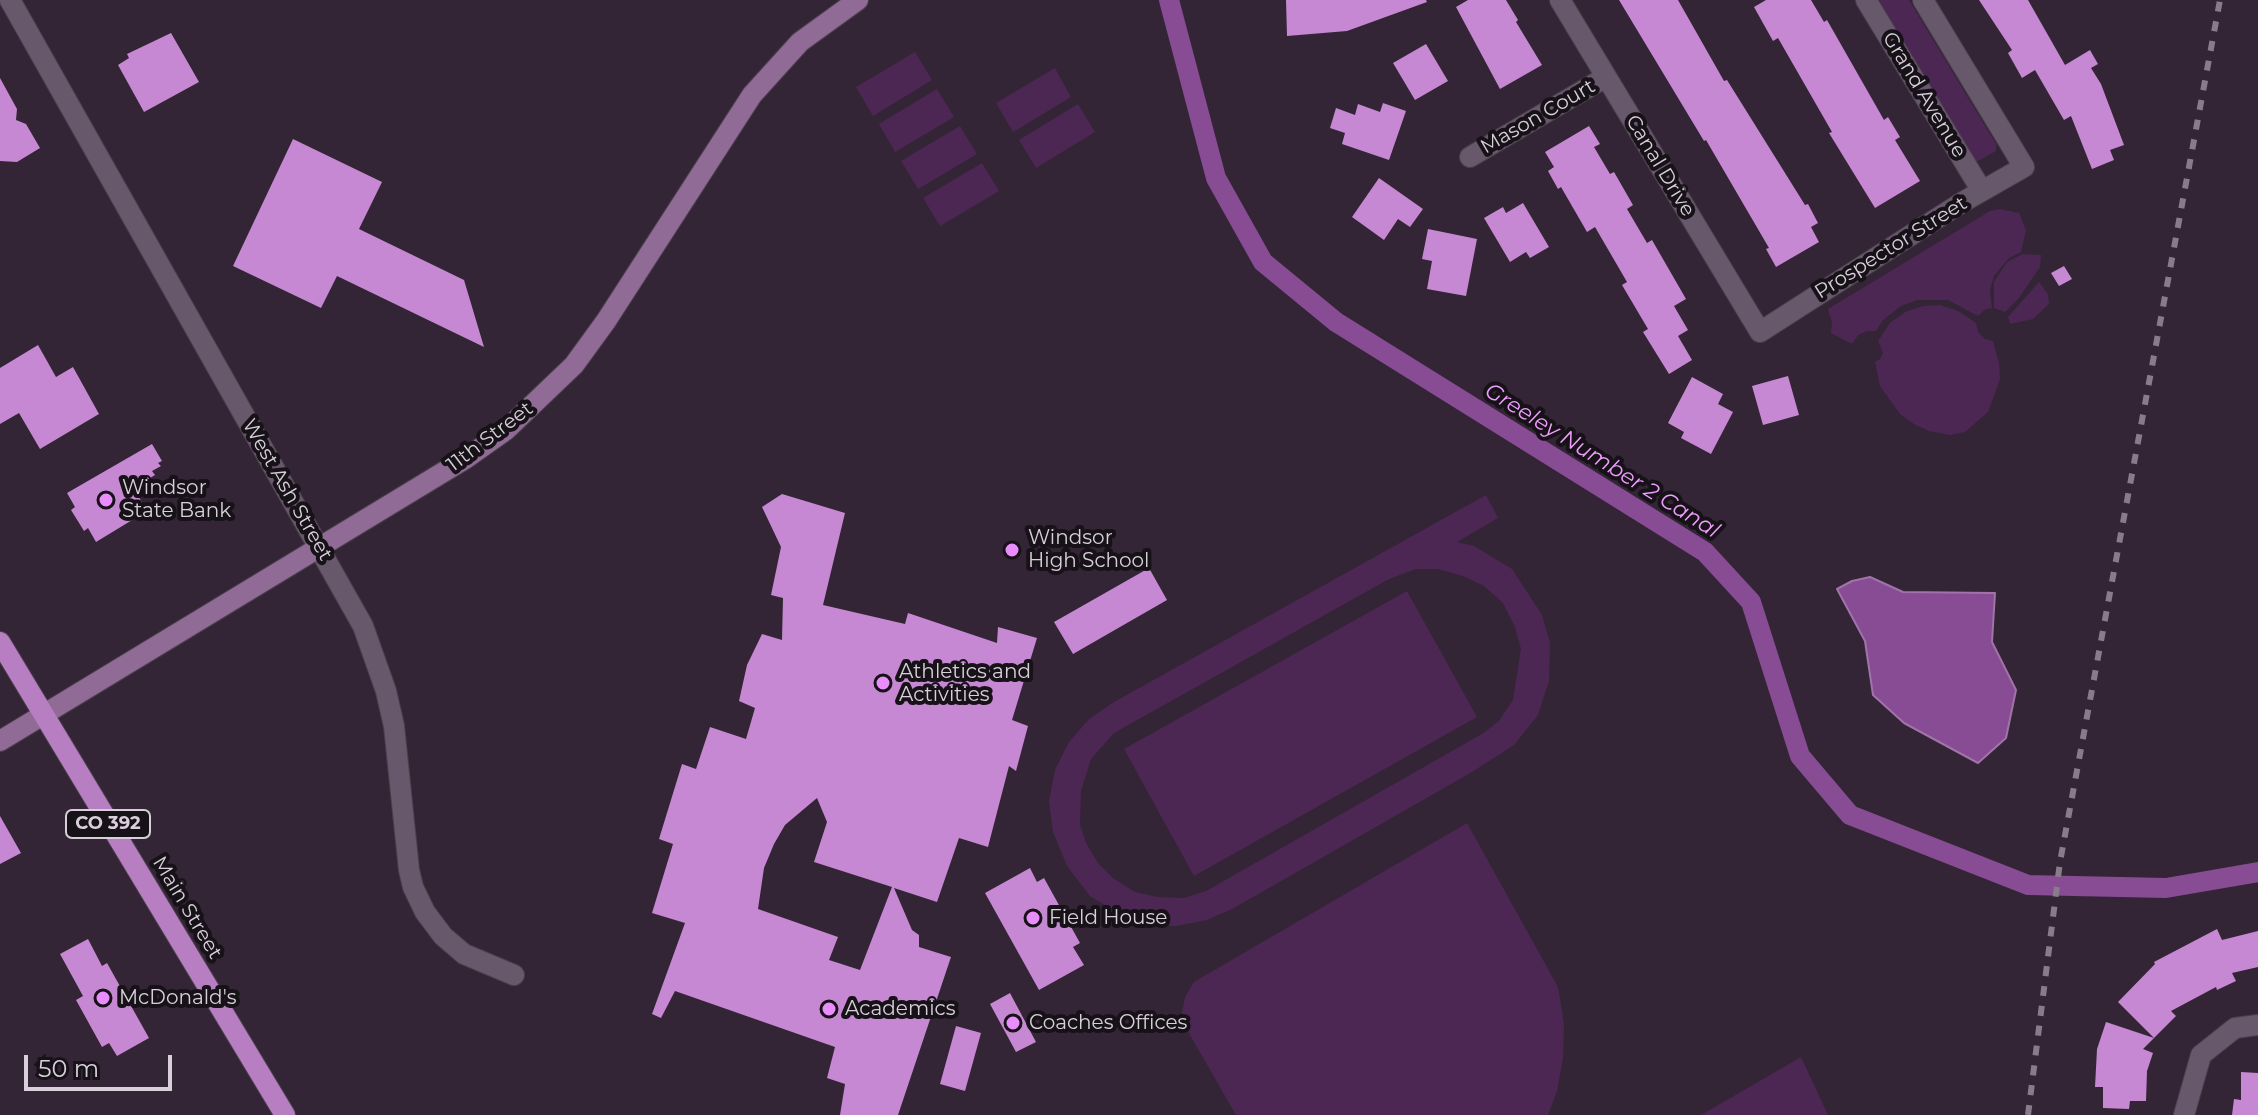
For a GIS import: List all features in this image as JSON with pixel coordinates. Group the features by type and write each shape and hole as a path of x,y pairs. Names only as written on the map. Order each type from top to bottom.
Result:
{"main road":[{"name":"Main Street","path":"0,642 285,1115"}],"street":[{"name":"West Ash Street","path":"10,0 363,626 384,681 394,726 406,849 413,887 425,912 464,954 514,975"},
{"name":"11th Street","path":"0,741 465,459 506,430 574,365 606,321 752,95 800,42 858,0"},
{"name":"Canal Drive","path":"1560,0 1760,332"},
{"name":"Grand Avenue","path":"1866,0 1982,191"},
{"name":"Prospector Street","path":"1760,332 2024,167 1923,0"},
{"name":"Mason Court","path":"1470,157 1606,77"},
{"path":"2184,1115 2201,1055 2235,1028 2258,1025"}],"shaded area":[{"path":"1876,0 1909,0 1996,144 1996,151 1974,163"},
{"path":"915,52 932,80 873,116 856,87"},
{"path":"1055,68 1071,97 1013,132 996,103"},
{"path":"937,89 954,117 895,152 879,124"},
{"path":"1078,104 1095,132 1036,168 1019,140"},
{"path":"960,126 977,154 918,189 901,161"},
{"path":"982,163 999,191 940,226 923,198"},
{"path":"2000,209 2019,213 2026,230 2021,252 2009,258 1994,276 1990,290 1992,308 1978,316 1948,300 1917,300 1901,306 1883,320 1876,331 1858,335 1852,344 1831,333 1828,309 1990,211"},
{"path":"2023,254 2041,255 2040,267 2019,298 2005,312 1994,308 1994,282 2007,262"},
{"path":"2039,282 2048,294 2049,304 2033,319 2010,324 2008,317"},
{"path":"1940,305 1958,311 1976,323 1978,332 1985,339 1993,341 1999,363 2000,379 1988,412 1965,432 1950,435 1929,431 1900,414 1880,386 1875,362 1883,353 1878,341 1890,323 1905,312"},
{"path":"1486,495 1498,518 1457,542 1474,546 1512,569 1542,615 1550,643 1549,681 1538,715 1514,745 1232,909 1207,920 1176,926 1146,924 1118,913 1090,896 1067,866 1053,832 1049,801 1055,770 1069,742 1089,719 1114,702","holes":["1416,569 1438,569 1484,586 1503,603 1515,627 1521,649 1513,700 1499,721 1482,734 1206,891 1184,898 1135,892 1114,879 1098,863 1080,825 1081,791 1091,759 1114,733 1389,579"]},
{"path":"1870,577 1903,592 1995,593 1992,642 2016,690 2006,738 1978,763 1904,723 1873,695 1865,641 1837,589"},
{"path":"1407,591 1477,717 1194,876 1124,749"},
{"path":"1467,823 1558,987 1564,1024 1563,1058 1557,1091 1548,1115 1236,1115 1186,1028 1182,1013 1185,997 1194,982"},
{"path":"1801,1057 1828,1115 1701,1115"}],"building":[{"path":"1286,0 1427,2 1347,31 1287,36"},
{"path":"1468,0 1506,0 1542,65 1500,89 1456,7"},
{"path":"1619,0 1678,0 1724,81 1727,80 1805,205 1808,204 1818,223 1811,227 1819,242 1776,267 1766,249 1769,248 1706,140"},
{"path":"1766,0 1811,0 1824,22 1827,20 1884,120 1888,117 1900,137 1895,140 1920,181 1875,208 1829,133 1832,132 1778,38 1773,41 1754,7"},
{"path":"1979,0 2028,0 2065,65 2090,50 2098,64 2091,68 2101,84 2124,145 2110,150 2114,160 2092,169 2071,116 2064,120 2035,70 2022,78 2008,53 2012,50"},
{"path":"171,33 199,82 144,112 118,65 129,58 127,54"},
{"path":"1426,44 1448,81 1415,100 1393,63"},
{"path":"0,78 17,109 16,120 26,124 40,148 17,162 0,161"},
{"path":"1383,103 1406,111 1389,160 1342,144 1345,133 1330,128 1336,108 1355,115 1358,104 1380,112"},
{"path":"1589,126 1600,144 1594,147 1610,174 1614,172 1633,205 1627,209 1647,243 1652,240 1686,299 1674,306 1688,330 1678,336 1692,360 1669,374 1643,332 1648,329 1622,285 1627,282 1595,227 1587,232 1548,171 1554,167 1545,152"},
{"path":"293,139 382,182 359,229 464,280 484,347 337,276 321,308 233,266"},
{"path":"1379,178 1423,209 1410,227 1398,219 1384,240 1352,217"},
{"path":"1523,203 1549,247 1530,258 1526,252 1510,262 1484,218 1503,207 1506,213"},
{"path":"1428,229 1477,239 1466,296 1427,289 1432,261 1422,259"},
{"path":"2064,266 2072,279 2059,286 2051,273"},
{"path":"38,345 56,377 73,367 99,414 40,449 19,413 0,424 0,368"},
{"path":"1788,376 1799,415 1763,425 1752,386"},
{"path":"1692,377 1723,394 1718,404 1733,412 1711,454 1681,438 1684,432 1668,423"},
{"name":"Windsor State Bank","path":"152,444 162,461 158,463 161,466 152,471 155,475 145,481 148,485 136,492 147,511 96,542 88,528 84,531 71,510 75,507 67,493"},
{"path":"782,494 845,513 823,605 905,624 908,613 997,643 998,627 1037,638 1012,720 1028,726 1016,771 1009,766 988,847 959,838 937,902 894,888 912,930 919,935 919,947 951,957 898,1115 840,1115 845,1084 827,1078 835,1047 675,991 661,1018 652,1014 685,923 652,913 673,844 659,839 682,764 696,769 710,727 746,739 755,708 739,701 747,665 762,634 782,640 783,598 771,595 781,547 762,507","holes":["817,798 827,822 814,862 892,887 860,970 829,960 838,937 758,909 764,868 785,825"]},
{"path":"1149,568 1167,600 1073,654 1054,622"},
{"path":"0,816 21,853 0,864"},
{"name":"Field House","path":"1030,868 1037,882 1044,878 1080,943 1073,947 1084,965 1039,990 985,893"},
{"path":"2217,929 2222,940 2258,931 2258,967 2232,973 2236,981 2217,990 2216,987 2171,1011 2176,1016 2154,1038 2118,1002 2154,962"},
{"name":"McDonald's","path":"88,939 102,966 107,963 149,1038 117,1056 109,1043 102,1047 76,1000 83,996 60,954"},
{"name":"Coaches Offices","path":"1010,993 1036,1042 1016,1052 990,1004"},
{"path":"2106,1022 2154,1038 2143,1049 2153,1053 2147,1071 2146,1101 2130,1101 2129,1109 2103,1108 2103,1087 2095,1087 2097,1049"},
{"path":"956,1026 981,1033 965,1091 940,1084"},
{"path":"2241,1072 2258,1073 2258,1115 2232,1115 2234,1099 2241,1100"}],"waterway":[{"name":"Greeley Number 2 Canal","path":"1169,0 1216,178 1263,262 1336,322 1705,552 1751,602 1800,756 1850,815 2028,885 2166,888 2258,872"}],"railway":[{"path":"2028,1115 2060,862 2220,0"}],"place":[{"name":"Windsor State Bank","path":"106,500"},
{"name":"Windsor High School","path":"1012,550"},
{"name":"Athletics and Activities","path":"883,683"},
{"name":"Field House","path":"1033,918"},
{"name":"McDonald's","path":"103,998"},
{"name":"Academics","path":"829,1009"},
{"name":"Coaches Offices","path":"1013,1023"}]}
